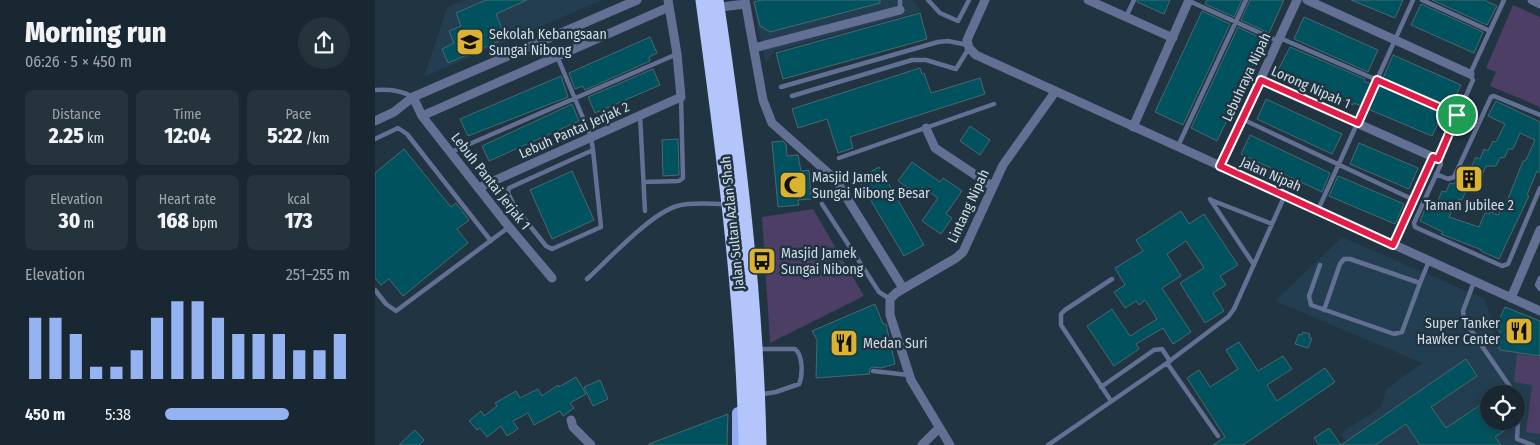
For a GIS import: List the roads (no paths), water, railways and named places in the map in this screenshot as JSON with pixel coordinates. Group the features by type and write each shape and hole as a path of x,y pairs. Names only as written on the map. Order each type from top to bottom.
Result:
{"highway":[{"name":"Jalan Sultan Azlan Shah","path":"703,0 724,147 733,238 743,361 746,445"},
{"name":"Jalan Sultan Azlan Shah","path":"719,2 747,241 757,373 759,445"}],"main road":[{"name":"Jalan Sultan Azlan Shah","path":"698,0 724,204 736,336 738,445"},
{"name":"Jalan Sultan Azlan Shah","path":"719,2 741,148 760,349 766,445"}],"street":[{"path":"375,121 394,112 413,97 637,0"},
{"path":"969,47 968,34 985,0"},
{"path":"1088,0 1173,38"},
{"path":"1133,126 1189,0"},
{"name":"Lebuhraya Nipah","path":"1220,166 1297,0"},
{"path":"1307,0 1470,74"},
{"path":"1532,0 1540,4"},
{"path":"719,2 745,2 763,100 772,123 835,179 903,288"},
{"path":"422,116 668,4 677,54 681,97"},
{"path":"754,48 901,10"},
{"name":"Jalan Nipah","path":"969,47 976,55 1055,92 1540,311"},
{"name":"Lorong Nipah 1","path":"1261,80 1436,158"},
{"name":"Lintang Nipah","path":"890,299 903,288 956,258 963,252 1003,165 1055,92"},
{"name":"Lebuh Pantai Jerjak 1","path":"413,97 422,116 509,227 553,278"},
{"name":"Lebuh Pantai Jerjak 2","path":"478,188 681,97"},
{"path":"925,128 935,148 992,186"},
{"path":"1511,298 1540,230"},
{"path":"890,299 890,315 909,375 950,445"},
{"path":"571,420 573,427 591,445"},
{"path":"922,445 939,428"}],"lane":[{"path":"900,0 901,10"},
{"path":"928,0 940,13 958,21 969,0"},
{"path":"1127,17 1134,0"},
{"path":"1189,0 1236,22 1457,115"},
{"path":"1178,147 1246,0"},
{"path":"1319,210 1413,0"},
{"path":"1422,0 1490,31"},
{"path":"1393,245 1473,80 1470,74 1504,0"},
{"path":"781,87 938,42 948,41 969,47 956,69 926,60 912,60 792,96"},
{"path":"450,152 677,54"},
{"path":"557,56 591,137 593,150 601,227 553,249 546,246 515,207 507,193 509,188 593,150"},
{"path":"375,90 389,89 404,92 413,97"},
{"path":"1437,174 1448,179 1454,177 1491,96 1540,115"},
{"path":"644,182 679,181 683,178 681,97"},
{"path":"839,158 994,104"},
{"path":"640,115 645,211"},
{"path":"1242,119 1414,200"},
{"path":"375,139 399,128 407,134 491,241"},
{"path":"1436,158 1441,164 1414,224 1415,227 1502,266 1508,264 1538,197 1540,188"},
{"path":"1048,445 1168,362 1228,316 1285,196"},
{"path":"1254,264 1210,200 1272,224"},
{"path":"587,279 653,219 667,210 679,206 724,204"},
{"path":"822,204 879,292 890,299"},
{"path":"375,290 386,304 396,311 509,227"},
{"path":"1324,310 1340,264 1347,258 1420,283"},
{"path":"1320,265 1308,299 1311,305 1394,334 1400,334 1404,329 1429,261"},
{"path":"1540,278 1537,285 1540,289"},
{"path":"1111,401 1061,326 1060,319 1065,310 1112,279"},
{"path":"1474,282 1463,311 1464,320 1508,385"},
{"path":"1101,387 1157,348 1162,349 1168,362 1218,436"},
{"path":"760,349 795,349 800,355 801,378 799,384 776,392 763,394"},
{"path":"873,371 909,375"},
{"path":"1518,430 1517,439 1533,445"}],"place":[{"name":"Sekolah Kebangsaan Sungai Nibong","path":"470,42"},
{"name":"Taman Jubilee 2","path":"1469,179"},
{"name":"Masjid Jamek Sungai Nibong Besar","path":"793,185"},
{"name":"Masjid Jamek Sungai Nibong","path":"762,261"},
{"name":"Super Tanker Hawker Center","path":"1519,331"},
{"name":"Medan Suri","path":"844,343"}]}
